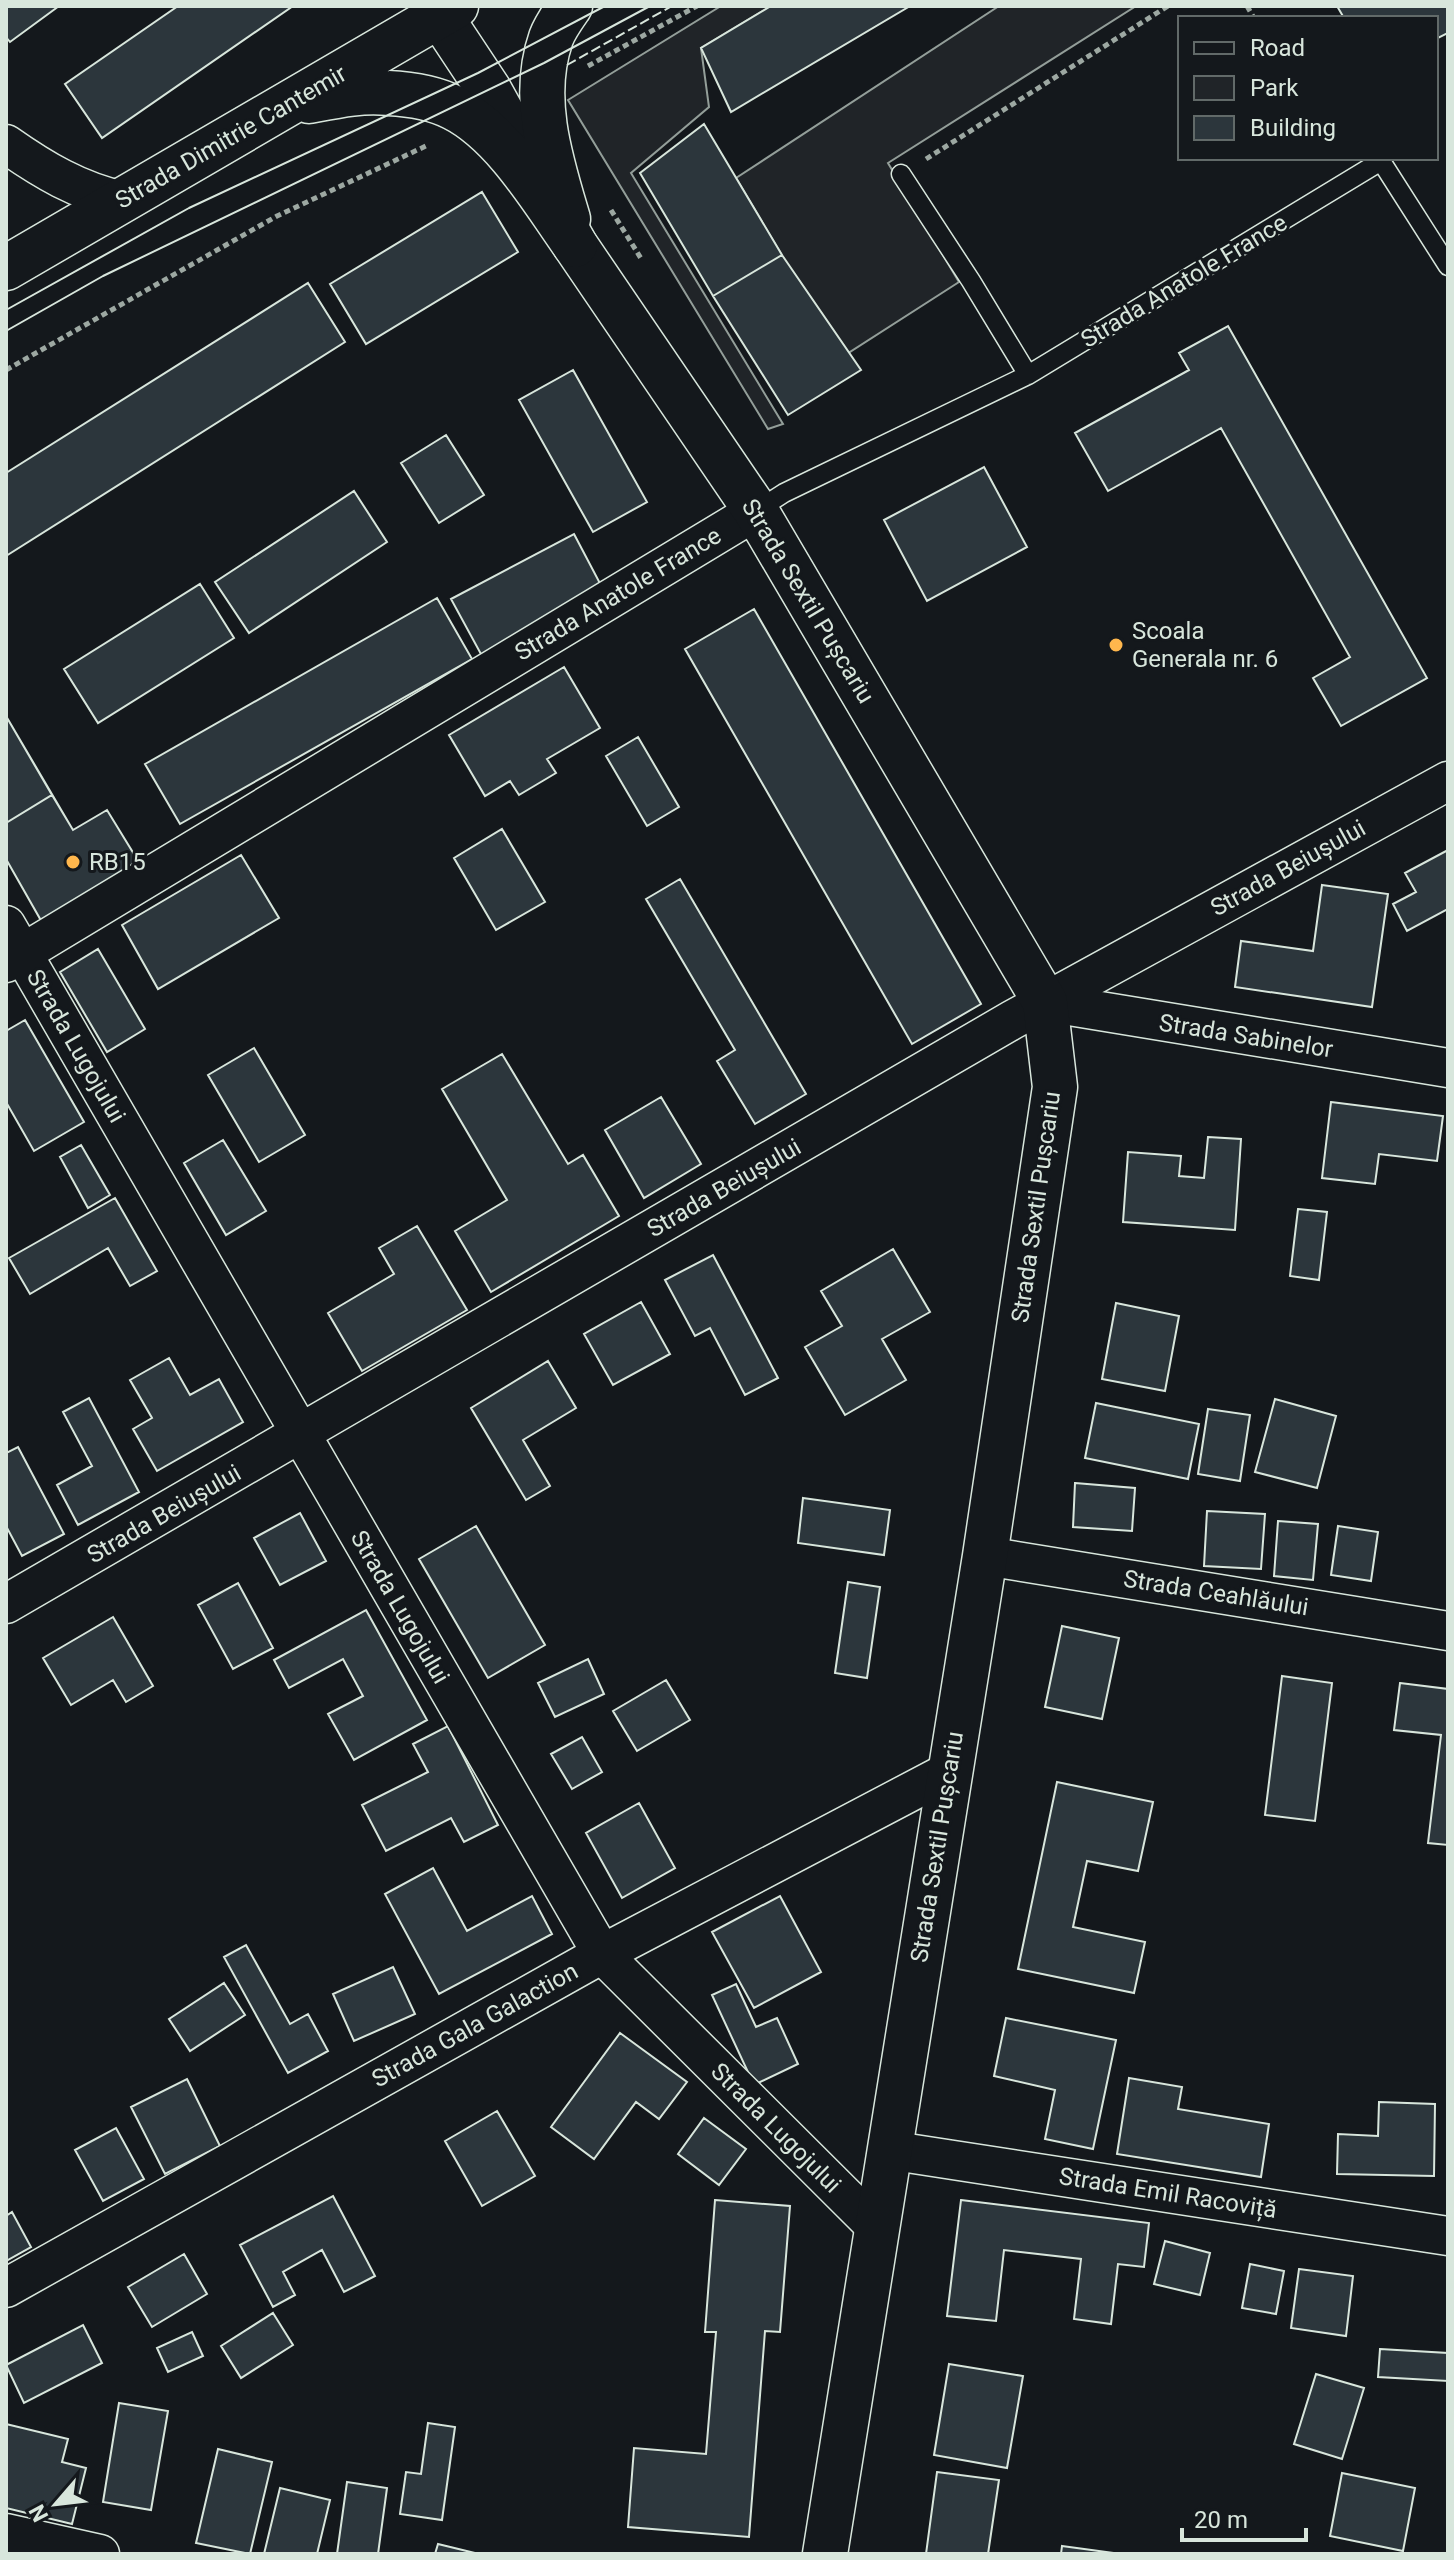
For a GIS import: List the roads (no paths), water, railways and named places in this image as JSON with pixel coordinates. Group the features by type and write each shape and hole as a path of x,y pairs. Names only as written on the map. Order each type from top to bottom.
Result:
{"street":[{"path":"570,6 552,36 544,63 541,92 548,144 575,245"},
{"name":"Strada Sextil Pușcariu","path":"443,9 575,245 756,511 1045,1002 1055,1087 985,1556 875,2226 825,2554"},
{"name":"Strada Dimitrie Cantemir","path":"6,268 443,9"},
{"path":"287,104 354,93 388,92 453,107 477,123 502,147 575,245"},
{"path":"6,144 74,186 123,201"},
{"name":"Strada Anatole France","path":"12,947 756,511"},
{"name":"Strada Beiușului","path":"6,1604 1045,1002 1448,781"},
{"name":"Strada Lugojului","path":"12,947 602,1954 875,2226"},
{"name":"Strada Sabinelor","path":"1045,1002 1448,1068"},
{"name":"Strada Ceahlăului","path":"985,1556 1448,1631"},
{"name":"Strada Gala Galaction","path":"6,2288 602,1954 950,1771"},
{"name":"Strada Emil Racoviță","path":"888,2150 1448,2236"},
{"path":"6,2533 100,2554"}],"lane":[{"name":"Strada Anatole France","path":"756,511 784,493 1028,375 1381,161 1448,266"},
{"path":"901,174 1028,375"}],"tram line":[{"path":"6,310 189,208 478,73 605,6"},
{"path":"6,331 103,276 544,63 650,6"}],"place":[{"name":"Scoala Generala nr. 6","path":"1116,645"},
{"name":"RB15","path":"73,862"}]}
